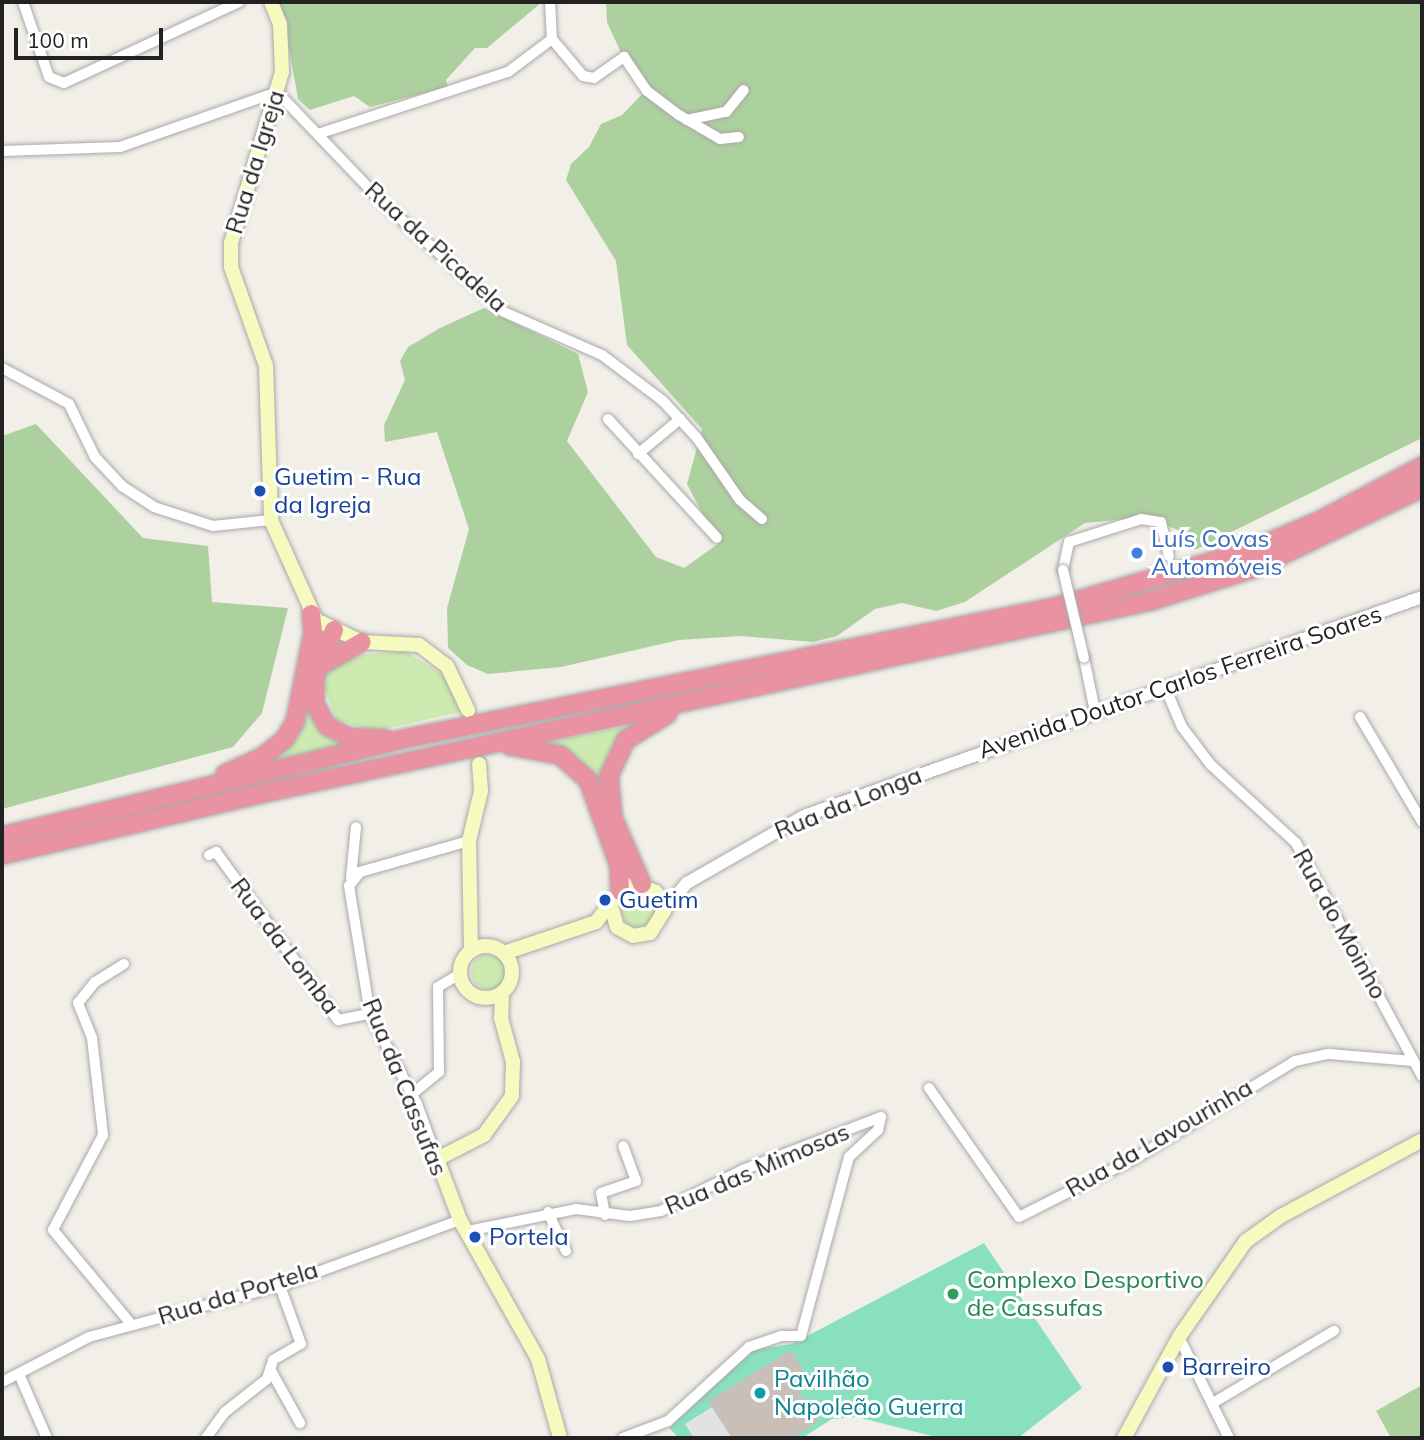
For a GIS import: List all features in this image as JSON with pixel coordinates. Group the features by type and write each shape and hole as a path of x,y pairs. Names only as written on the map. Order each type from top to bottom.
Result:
{"highway":[{"path":"2,836 403,739 1055,607 1147,582 1321,520 1422,466"},
{"path":"2,855 485,745 695,703 1151,601 1255,568 1422,488"},
{"path":"311,614 313,690 327,726 349,737 403,739"},
{"path":"203,786 284,740 299,708 312,665 334,631"},
{"path":"312,665 362,642"},
{"path":"649,888 613,818 612,761 626,740 651,720 695,703"},
{"path":"485,745 547,749 580,770 595,794 619,865 616,898"}],"main road":[{"name":"Rua da Igreja","path":"271,2 283,54 277,92 231,243 231,267 266,366 271,520 311,614 334,631 362,642 419,645 447,666 468,710"},
{"name":"Rua da Igreja","path":"290,567 334,631"},
{"path":"479,764 481,792 469,841 471,951 460,974 464,987 482,998 501,1018"},
{"name":"Rua da Longa","path":"471,951 498,950 590,926 616,898 649,888"},
{"path":"649,888 664,911"},
{"path":"616,898 617,927"},
{"path":"471,904 513,973"},
{"name":"Rua da Longa","path":"502,994 513,973 535,954 617,927 633,936 650,933 664,911"},
{"path":"437,1159 484,1135 512,1096 513,1062 501,1018 502,994 482,998"},
{"path":"1124,1438 1179,1337 1246,1241 1281,1216 1422,1140"},
{"name":"Rua da Cassufas","path":"437,1159 464,1225 538,1359 560,1438"}],"street":[{"path":"23,2 49,77 64,83 239,2"},
{"path":"550,2 552,39 583,76 594,78 624,57 647,91 687,120 720,139 739,137"},
{"path":"321,133 508,72 552,39"},
{"path":"687,120 709,120 726,112 744,90"},
{"path":"2,151 120,147 277,92"},
{"name":"Rua da Picadela","path":"277,92 321,133 382,202 503,312 624,368 680,419 740,500 762,519"},
{"path":"2,368 69,404 95,457 121,486 154,507 213,526 271,520"},
{"path":"608,419 717,538"},
{"path":"638,454 680,419"},
{"path":"1095,711 1063,570 1069,542 1141,519 1160,522 1169,556"},
{"name":"Avenida Doutor Carlos Ferreira Soares","path":"937,767 1422,597"},
{"name":"Rua do Moinho","path":"1165,687 1182,727 1211,765 1296,843 1322,882 1422,1076"},
{"path":"1360,717 1422,822"},
{"name":"Rua da Longa","path":"664,911 687,883 804,816 937,767"},
{"name":"Rua da Cassufas","path":"356,827 351,878 370,1014 412,1094 437,1159"},
{"path":"351,878 469,841"},
{"name":"Rua da Lomba","path":"209,855 216,852 338,1020 370,1014"},
{"name":"Rua da Longa","path":"649,888 687,883"},
{"path":"124,964 95,982 78,1003 92,1038 103,1135 53,1230 131,1324"},
{"path":"412,1094 439,1072 438,987 460,974"},
{"name":"Rua da Lavourinha","path":"929,1088 1019,1217 1134,1158 1295,1062 1329,1054 1413,1061"},
{"name":"Rua das Mimosas","path":"464,1225 576,1209 605,1214 661,1211 743,1170 881,1117 878,1130 849,1157 801,1336 781,1336 749,1348 668,1421 623,1438"},
{"name":"Rua das Mimosas","path":"605,1214 601,1193 636,1181 623,1146"},
{"path":"548,1212 566,1251"},
{"name":"Rua da Portela","path":"2,1382 89,1337 280,1286 464,1225"},
{"path":"206,1438 225,1412 267,1379 273,1360 301,1343 280,1286"},
{"path":"1213,1403 1334,1331"},
{"path":"1179,1337 1229,1438"},
{"path":"270,1368 300,1423"},
{"path":"19,1374 47,1438"}],"green space":[{"path":"277,2 541,3 487,48 475,48 446,80 448,87 370,107 354,96 310,110 298,99 283,13"},
{"path":"606,2 1422,2 1422,438 1195,550 1180,531 1146,517 1085,523 965,602 936,611 902,603 875,609 837,636 813,642 741,636 679,640 561,667 488,674 467,665 448,648 447,608 469,529 437,432 385,442 384,425 405,380 400,361 408,347 440,328 484,308 578,354 588,392 567,441 656,557 684,568 718,544 687,484 702,429 627,345 616,261 566,180 571,164 589,147 601,124 622,115 646,90 626,64 607,22"},
{"path":"36,424 143,538 208,546 212,602 288,608 262,713 233,747 2,809 2,436"},
{"path":"405,651 447,677 461,712 376,731 336,720 322,681 332,664 347,656"},
{"path":"309,693 350,744 272,760 304,719"},
{"path":"637,724 605,806 564,751 545,743"},
{"path":"638,893 650,898 655,910 650,922 638,927 626,922 621,910 626,898"},
{"path":"488,955 500,960 505,972 500,984 488,989 476,984 471,972 476,960"},
{"name":"Complexo Desportivo de Cassufas","path":"984,1243 1082,1388 1018,1438 940,1438 857,1417 832,1419 802,1438 679,1438 669,1428 753,1350 792,1344"},
{"path":"1422,1385 1422,1438 1391,1438 1376,1411"}],"shaded area":[{"path":"712,1407 732,1438 694,1438 685,1424"}],"building":[{"name":"Pavilhão Napoleão Guerra","path":"791,1350 808,1378 796,1386 818,1422 791,1438 732,1438 708,1401"}],"place":[{"name":"Guetim - Rua da Igreja","path":"260,491"},
{"name":"Luís Covas Automóveis","path":"1137,553"},
{"name":"Guetim","path":"605,900"},
{"name":"Portela","path":"475,1237"},
{"name":"Complexo Desportivo de Cassufas","path":"953,1294"},
{"name":"Barreiro","path":"1168,1367"},
{"name":"Pavilhão Napoleão Guerra","path":"760,1393"}]}
